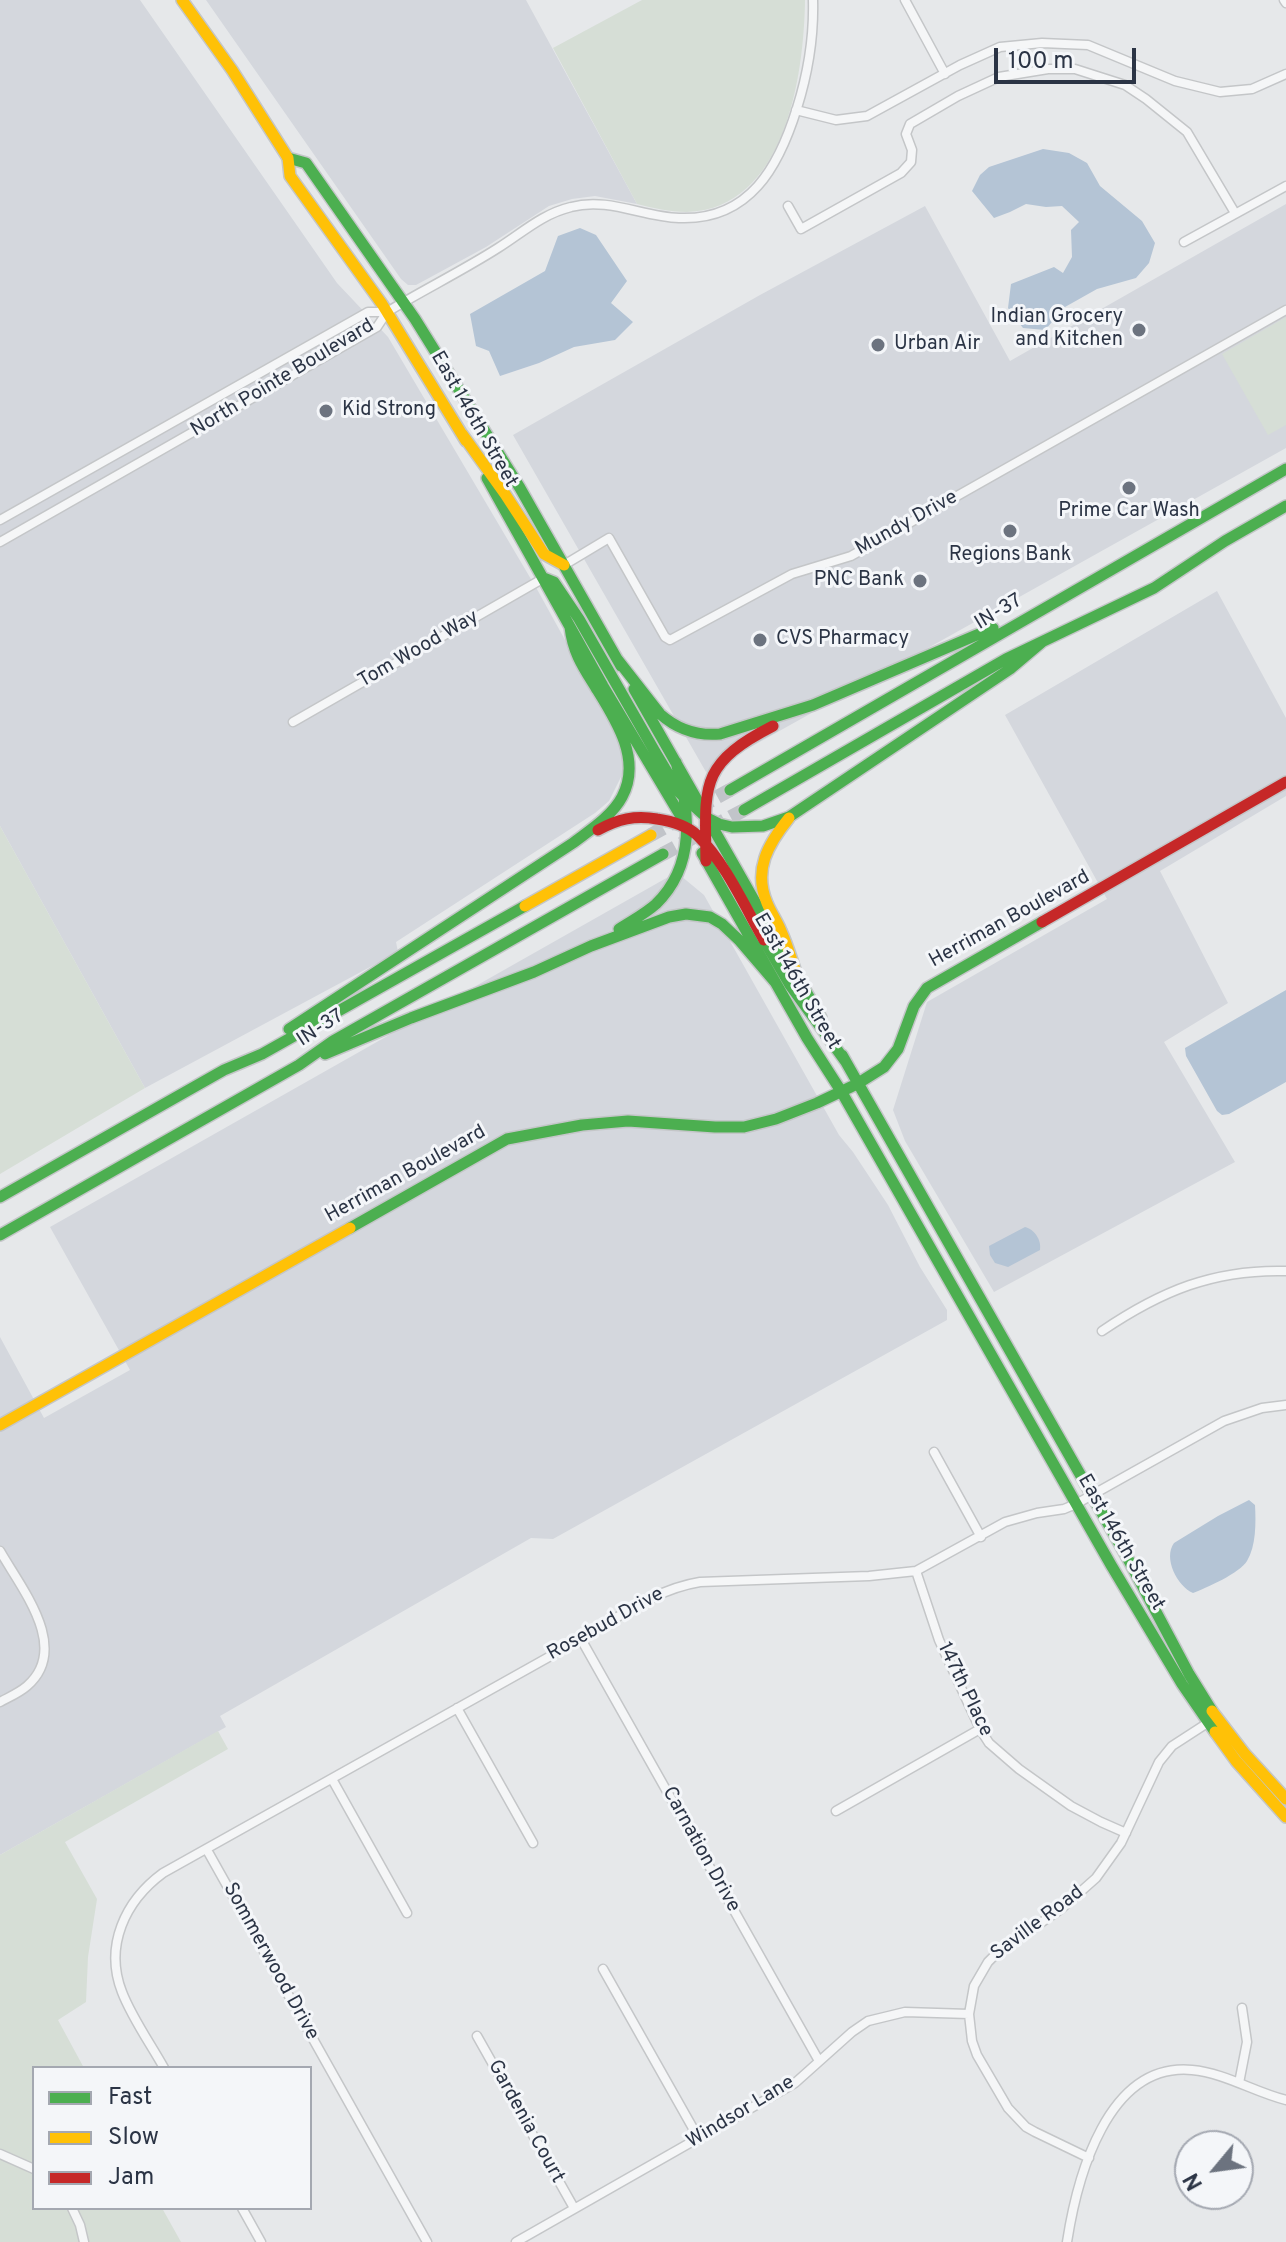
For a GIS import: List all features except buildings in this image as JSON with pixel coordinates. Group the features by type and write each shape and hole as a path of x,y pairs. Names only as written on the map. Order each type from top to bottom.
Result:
{"main road":[{"name":"East 146th Street","path":"182,0 232,70 288,158 290,176 387,312 462,434 807,1038 1197,1688 1245,1754 1286,1799"},
{"name":"East 146th Street","path":"288,158 306,163 404,301 520,488 846,1062 1182,1684 1236,1761 1286,1817"},
{"path":"462,434 544,554 564,565"},
{"name":"IN-37","path":"730,790 1286,469"},
{"path":"744,810 1006,659 1154,588 1225,541 1286,506"},
{"path":"544,578 554,582 579,619 679,792 707,818 719,824 749,828 789,817 1010,669 1042,642"},
{"path":"706,861 706,793 711,779 733,749 813,705 1031,614"},
{"path":"570,627 573,648 617,726 628,749 630,766 622,797 611,811 573,843"},
{"path":"617,659 660,714 696,734 720,734 813,705"},
{"path":"591,946 643,914 667,891 684,859 688,829 686,799 676,762"},
{"name":"Herriman Boulevard","path":"0,1425 507,1139 592,1123 624,1121 745,1127 777,1119 857,1083 882,1069 892,1059 899,1048 914,1003 927,988 1286,782"},
{"path":"224,1070 573,843 628,817 664,819 688,829 716,857 790,985 846,1062"},
{"path":"789,817 764,854 761,881 766,902 781,930 798,978"},
{"name":"IN-37","path":"0,1197 651,835"},
{"name":"IN-37","path":"0,1235 663,854"},
{"path":"299,1065 411,1018 534,972 591,946 669,917 686,914 710,917 722,924 775,982"}],"street":[{"path":"387,312 498,248 539,220 563,209 597,203 680,218 706,216 727,209 747,196 770,173 796,110 808,69 813,0"},
{"path":"905,0 945,74"},
{"path":"796,110 836,120 867,116 1000,47 1042,43 1088,45 1175,81 1220,92 1252,89 1286,74"},
{"path":"788,206 801,229 901,173 911,162 912,150 906,134 910,124 999,77 1048,69 1075,69 1118,82 1146,99 1187,132 1235,213"},
{"path":"1184,242 1286,186"},
{"name":"Mundy Drive","path":"564,565 609,538 665,637 670,640 792,574 851,556 1286,310"},
{"name":"North Pointe Boulevard","path":"0,520 368,312 387,312"},
{"name":"North Pointe Boulevard","path":"0,542 377,327 387,312"},
{"name":"Tom Wood Way","path":"293,722 544,578"},
{"path":"1102,1331 1148,1302 1191,1284 1233,1273 1286,1271"},
{"name":"Rosebud Drive","path":"207,1850 675,1587 700,1582 916,1571 1005,1522 1064,1509 1084,1500 1224,1421 1262,1408 1286,1405"},
{"path":"934,1452 981,1537"},
{"path":"0,1551 39,1620 46,1642 41,1666 32,1681 0,1702"},
{"name":"147th Place","path":"916,1571 939,1640 980,1729 997,1751 1079,1810 1126,1833"},
{"name":"Carnation Drive","path":"581,1639 819,2061"},
{"path":"457,1708 533,1843"},
{"name":"Saville Road","path":"1089,2158 1026,2127 1008,2108 977,2055 970,2032 969,2014 974,1986 988,1962 1003,1948 1085,1890 1109,1862 1126,1833 1159,1762 1172,1746 1209,1722"},
{"path":"836,1811 980,1729"},
{"path":"332,1779 407,1913"},
{"path":"163,2066 123,1994 117,1972 119,1932 130,1905 149,1884 163,1873 207,1850"},
{"name":"Sommerwood Drive","path":"207,1850 427,2242"},
{"path":"603,1969 699,2139"},
{"path":"1239,2083 1247,2042 1242,2008"},
{"name":"Windsor Lane","path":"516,2242 795,2083 852,2032 877,2018 923,2011 969,2014"},
{"name":"Gardenia Court","path":"477,2036 574,2208"},
{"path":"1067,2242 1082,2173 1115,2107 1130,2091 1154,2076 1180,2069 1239,2083 1286,2100"},
{"path":"0,2154 32,2168"},
{"path":"73,2210 84,2242"},
{"path":"243,2210 261,2242"}],"shaded area":[{"path":"0,0 140,0 337,283 388,337 538,591 626,756 624,771 609,801 396,942 398,952 145,1088 0,826"},
{"path":"206,0 526,0 637,204 595,196 549,206 486,247 416,285 408,285"},
{"path":"642,0 805,0 800,65 782,133 767,164 747,188 720,205 687,212 637,204 553,48"},
{"path":"1286,204 1286,448 706,772 513,435 925,206 1010,361"},
{"path":"1286,317 1286,425 1268,435 1222,354"},
{"path":"1217,591 1286,718 1286,796 1160,871 1228,1003 1164,1042 1235,1162 994,1292 905,1141 893,1110 927,1002 1107,899 1005,715"},
{"path":"0,826 145,1088 0,1174"},
{"path":"670,876 681,876 704,895 839,1135 888,1205 920,1267 947,1310 947,1320 553,1539 531,1538 220,1716 226,1727 0,1855 0,1337 44,1418 130,1370 50,1227"},
{"path":"218,1731 228,1749 65,1842 97,1899 88,1957 86,2002 58,2020 83,2066 32,2066 32,2210 163,2210 181,2242 0,2242 0,1855"}],"water":[{"path":"1043,149 1069,153 1087,163 1100,186 1142,221 1155,243 1149,263 1136,278 1097,289 1065,307 1045,330 1023,328 1008,308 1011,284 1054,267 1063,273 1072,257 1071,230 1079,222 1062,206 1026,204 994,218 972,191 980,175 989,167"},
{"path":"580,228 596,235 627,281 611,303 633,322 615,340 574,347 500,376 489,351 476,346 470,314 545,271 558,236"},
{"path":"1286,990 1286,1082 1222,1115 1186,1056 1185,1048"},
{"path":"1025,1227 1037,1236 1040,1250 1008,1267 995,1263 989,1246"},
{"path":"1249,1500 1255,1505 1255,1527 1247,1561 1214,1584 1193,1593 1173,1571 1170,1556 1174,1543"}],"tunnel":[{"path":"699,807 730,790"},
{"path":"712,827 744,810"},
{"path":"651,835 681,818"},
{"path":"663,854 694,837"}],"traffic: fast":[{"path":"288,158 306,163 415,319 520,488 621,666"},
{"path":"730,790 1286,469"},
{"path":"487,478 603,686 689,830"},
{"path":"744,810 1006,659 1154,588 1225,541 1286,506"},
{"path":"544,578 554,582 579,619 679,792 707,818 732,827 763,826 789,817 1010,669 1042,642"},
{"path":"289,1029 573,843 618,804 627,783 628,755 611,713 579,659 570,627"},
{"path":"617,659 660,714 696,733 720,734 813,705 993,628"},
{"path":"634,689 821,1018"},
{"path":"619,929 656,904 669,889 684,855 686,819 676,762"},
{"path":"702,853 1111,1565 1182,1684 1215,1732"},
{"path":"0,1235 663,854"},
{"path":"0,1197 224,1070 262,1054 525,906"},
{"path":"325,1054 534,972 591,946 669,917 686,914 710,917 722,924 775,982"},
{"path":"350,1228 507,1139 582,1125 628,1121 744,1127 817,1103 884,1067 898,1049 914,1006 927,988 1042,922"},
{"path":"764,940 790,985 846,1062"},
{"path":"842,1055 1212,1711"}],"traffic: slow":[{"path":"182,0 232,70 288,158 290,176 382,304 466,441"},
{"path":"462,434 544,554 564,565"},
{"path":"789,818 769,848 762,868 762,879 767,903 798,978"},
{"path":"525,906 651,835"},
{"path":"0,1425 350,1228"},
{"path":"1212,1711 1245,1754 1286,1799"},
{"path":"1215,1732 1236,1761 1286,1817"}],"traffic: jam":[{"path":"706,861 707,795 711,779 731,752 773,726"},
{"path":"1042,922 1286,782"},
{"path":"598,830 641,817 673,823 693,832 725,871 764,940"}],"place":[{"name":"Indian Grocery and Kitchen","path":"1139,330"},
{"name":"Urban Air","path":"878,345"},
{"name":"Kid Strong","path":"326,411"},
{"name":"Prime Car Wash","path":"1129,488"},
{"name":"Regions Bank","path":"1010,531"},
{"name":"PNC Bank","path":"920,581"},
{"name":"CVS Pharmacy","path":"760,640"}]}
